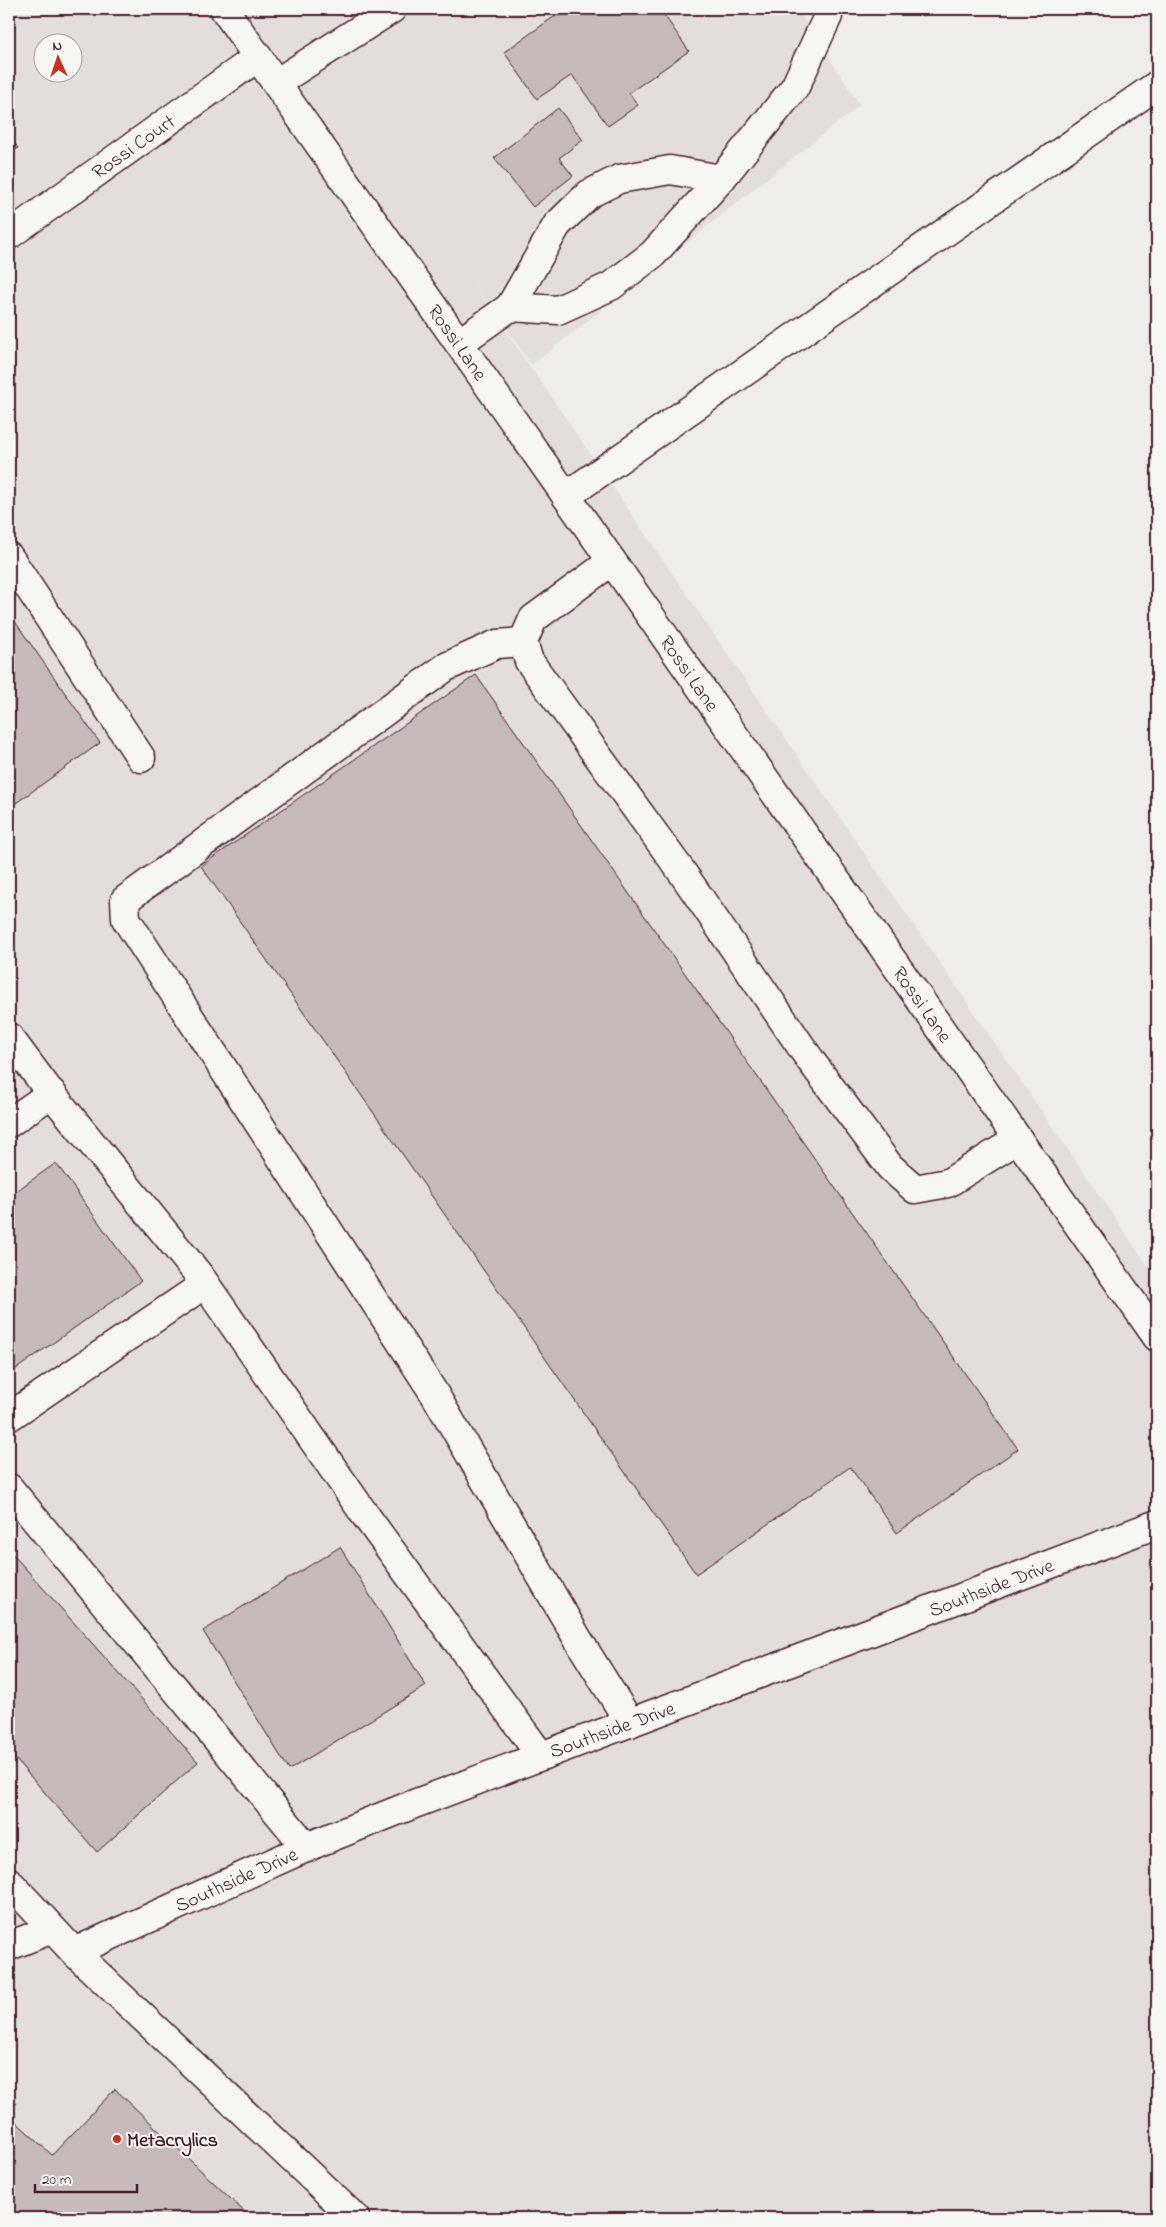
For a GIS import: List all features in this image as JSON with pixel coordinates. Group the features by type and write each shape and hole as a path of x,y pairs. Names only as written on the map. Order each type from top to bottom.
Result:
{"street":[{"name":"Rossi Lane","path":"224,9 1157,1338"},
{"path":"276,83 392,9"},
{"path":"510,307 558,310 611,286 653,254 721,179 795,87 828,16 828,9"},
{"name":"Rossi Court","path":"9,235 258,58"},
{"path":"566,496 1157,85"},
{"path":"459,343 510,307 557,225 589,194 619,179 670,170 721,179"},
{"path":"9,557 141,758"},
{"path":"612,561 533,619 523,642 529,661 682,872 811,1061 890,1167 916,1189 948,1183 1018,1139"},
{"path":"523,642 497,644 446,667 125,900 126,919 434,1393 579,1641 630,1723"},
{"path":"9,1037 205,1284 362,1512 541,1756"},
{"path":"9,1123 52,1093"},
{"path":"9,1417 205,1284"},
{"path":"9,1488 306,1848"},
{"name":"Southside Drive","path":"74,1952 306,1848 414,1804 1157,1524"},
{"path":"9,1882 74,1952 355,2218"},
{"path":"9,1946 52,1928"}],"shaded area":[{"path":"9,9 797,9 860,105 532,365 470,279 1157,1279 1157,2218 9,2218"}],"building":[{"path":"565,9 660,9 689,51 629,93 638,105 608,126 572,75 537,99 504,52"},
{"path":"558,108 583,140 559,158 573,176 533,207 494,158"},
{"path":"9,135 18,148 9,155"},
{"path":"9,613 100,743 9,808"},
{"path":"476,675 1018,1449 897,1533 850,1467 696,1574 201,866"},
{"path":"56,1163 141,1281 9,1374 9,1196"},
{"path":"340,1547 426,1686 289,1770 203,1631"},
{"path":"9,1550 198,1762 97,1852 9,1752"},
{"name":"Metacrylics","path":"115,2089 251,2218 9,2218 9,2124 13,2119 52,2155"}],"place":[{"name":"Metacrylics","path":"117,2139"}]}
